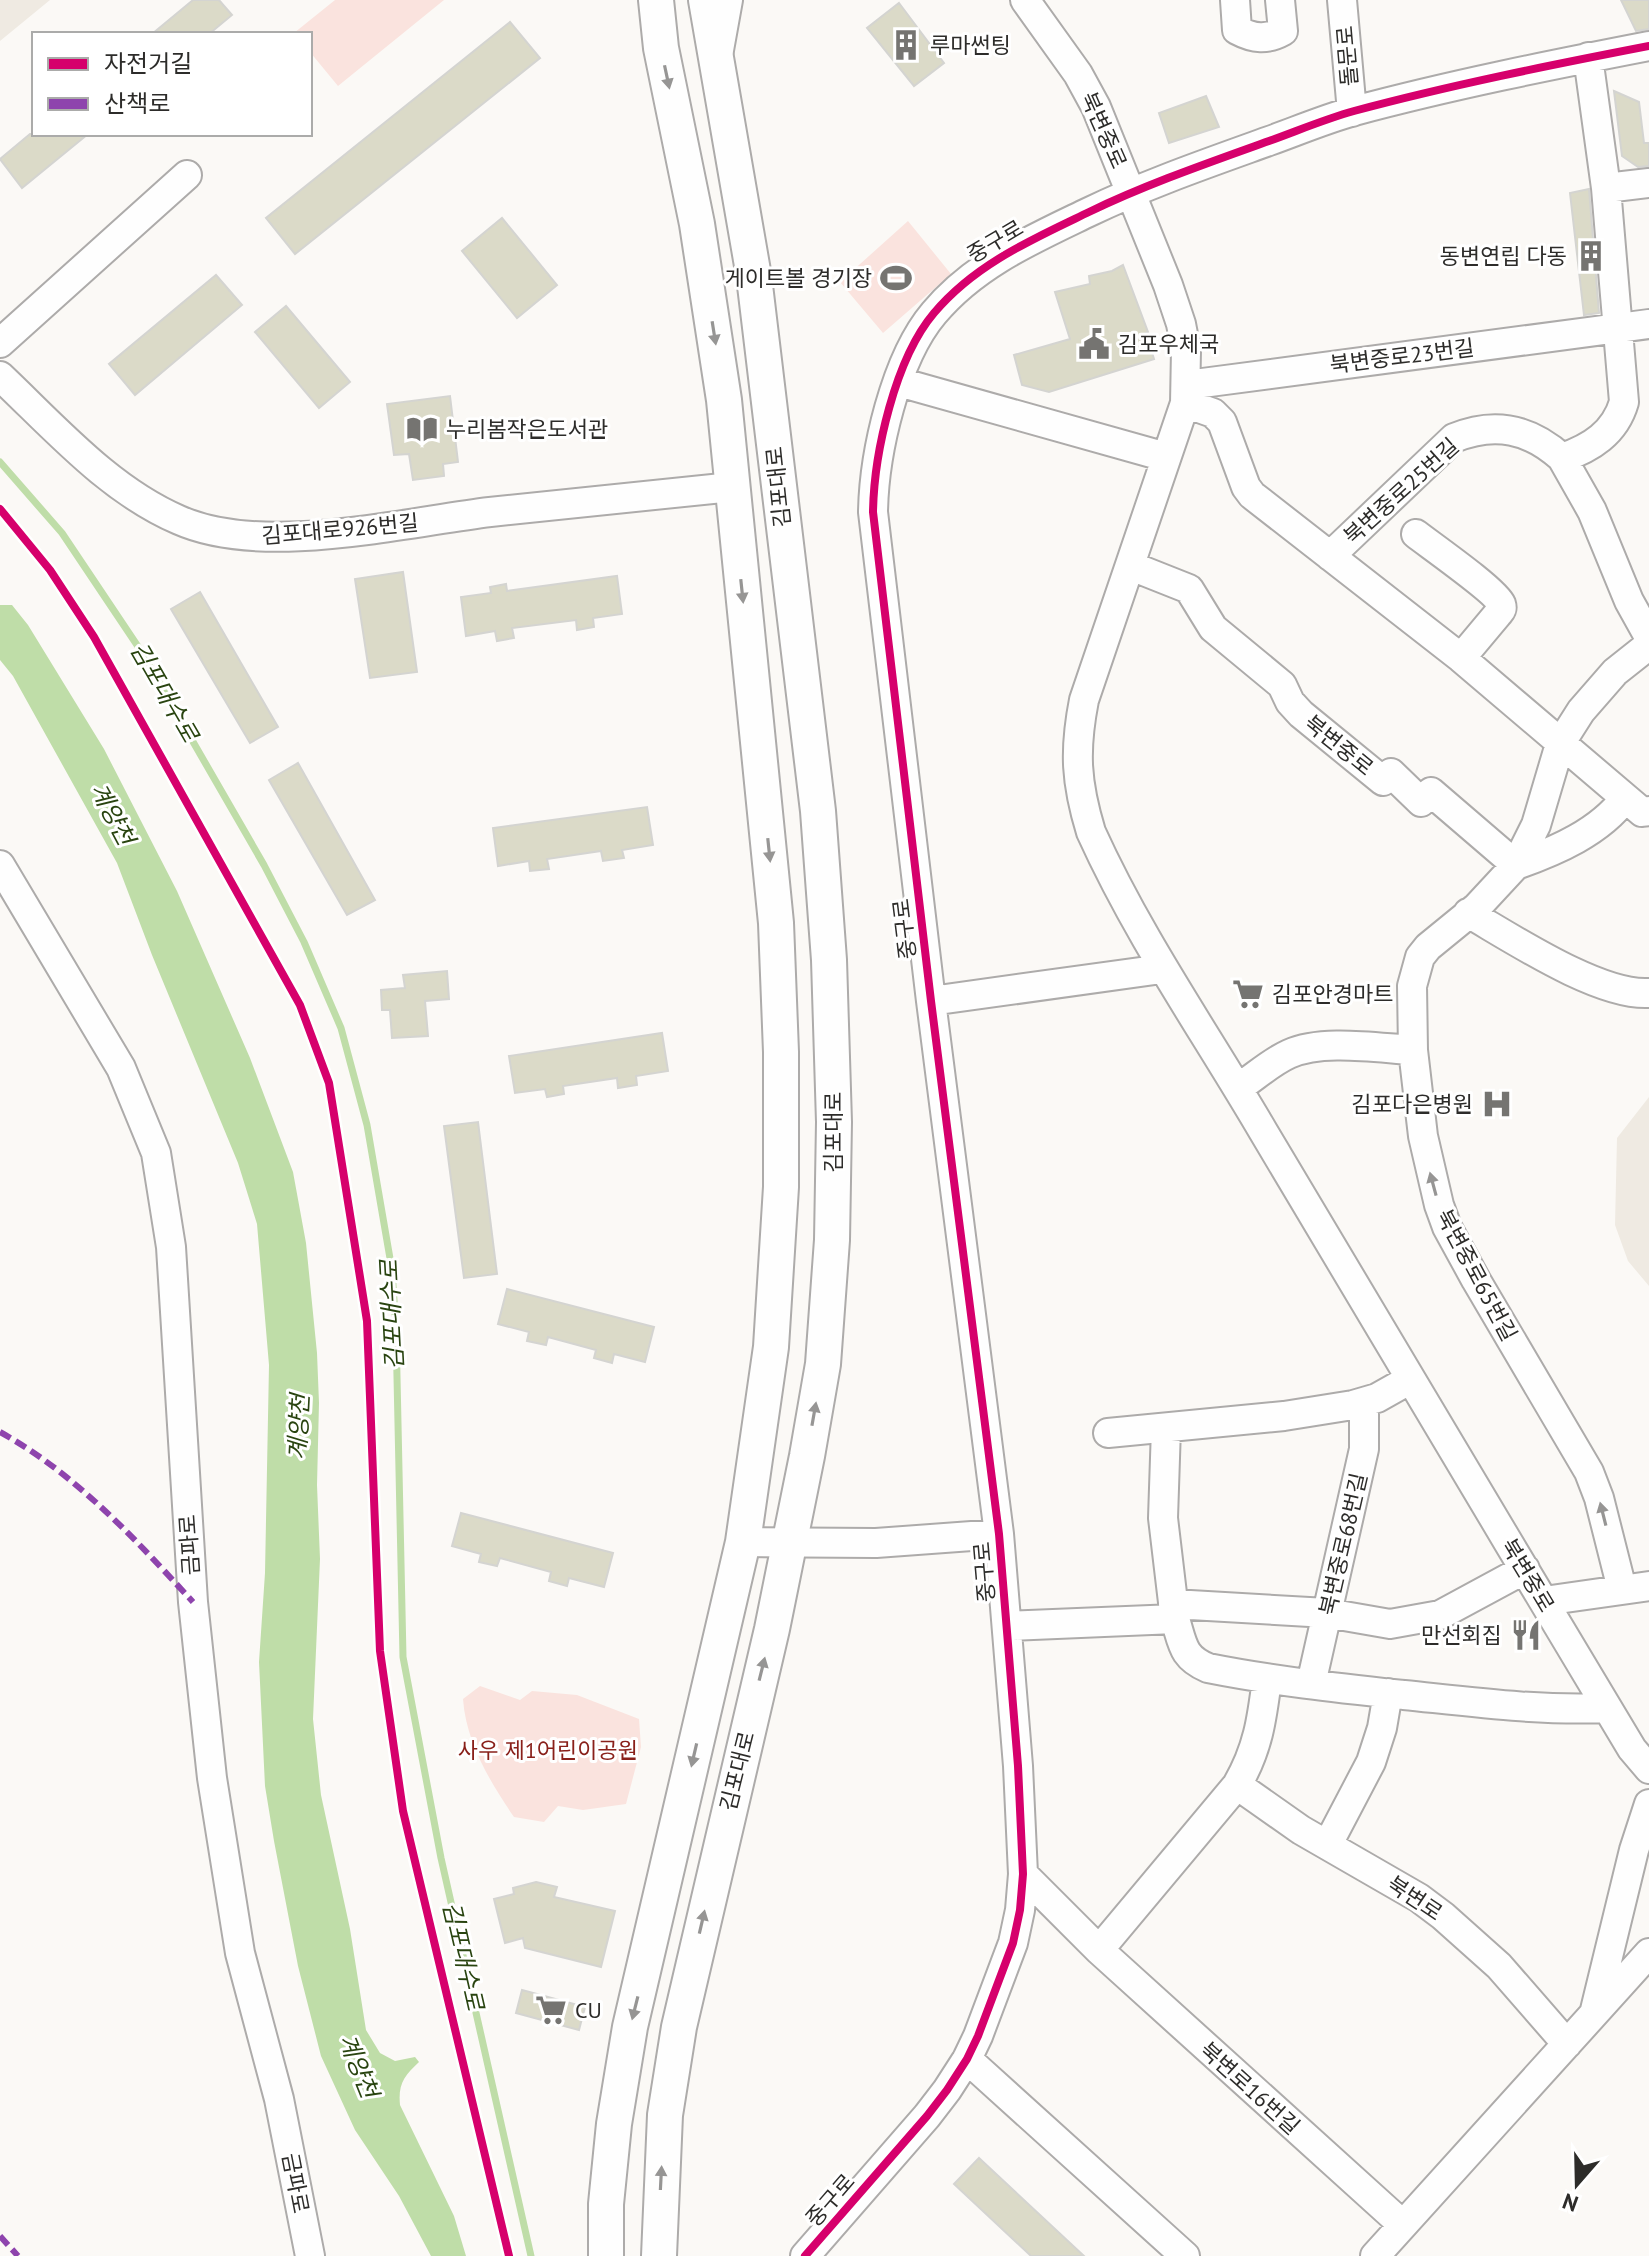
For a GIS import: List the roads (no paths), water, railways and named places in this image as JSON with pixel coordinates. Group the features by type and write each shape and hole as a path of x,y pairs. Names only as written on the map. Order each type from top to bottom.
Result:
{"main road":[{"name":"김포대로","path":"606,2256 606,2204 614,2124 630,2027 743,1542 771,1347 781,1187 781,1052 776,923 724,400 702,253 661,48 656,0"},
{"name":"김포대로","path":"659,2256 665,2115 679,2027 790,1543 823,1364 831,1255 834,1122 829,960 818,811 754,277 706,0"}],"street":[{"path":"717,67 728,0"},
{"name":"북변중로","path":"1025,0 1078,74 1096,107 1132,192 1181,324 1186,350 1186,394 1084,700 1076,758 1084,810 1091,832 1162,969 1238,1088 1607,1708 1632,1749 1649,1769"},
{"path":"1235,0 1237,30 1249,36 1269,38 1283,31 1280,0"},
{"name":"돌문로","path":"1342,0 1352,112"},
{"name":"중구로","path":"805,2256 927,2116 967,2059 1013,1943 1023,1874 1018,1766 999,1534 873,512 877,453 899,382 915,342 931,316 968,278 1051,230 1132,192 1352,112 1588,57 1648,48"},
{"path":"1588,57 1606,188 1624,402 1620,414 1602,438 1585,450 1562,458 1592,511 1629,601 1649,637"},
{"path":"0,343 187,175"},
{"path":"1606,188 1649,183"},
{"name":"북변중로23번길","path":"1186,394 1649,324"},
{"name":"김포대로926번길","path":"0,376 91,461 137,499 180,521 213,532 244,537 288,537 732,487"},
{"path":"899,382 1166,457"},
{"name":"북변중로25번길","path":"1186,394 1222,422 1246,487 1252,495 1461,658 1641,811"},
{"name":"북변중로25번길","path":"1330,556 1441,447 1462,434 1511,430 1545,442 1562,458"},
{"name":"북변중로25번길","path":"1416,534 1501,603 1501,610 1461,658"},
{"name":"북변중로","path":"1131,566 1189,589 1213,628 1282,685 1290,702 1301,714 1383,781 1391,773 1421,802 1431,792 1516,865"},
{"path":"1560,744 1599,688 1649,645"},
{"name":"북변중로65번길","path":"1544,1601 1635,1588 1589,1472 1447,1227 1431,1180 1413,1050 1412,986 1420,957 1439,935 1468,913 1516,865 1536,825 1560,744"},
{"path":"1516,865 1594,828 1614,812 1641,811"},
{"name":"금파로","path":"0,865 121,1068 156,1153 171,1247 193,1602 214,1792 240,1953 279,2099 310,2256"},
{"path":"1468,913 1598,982 1623,991 1649,993"},
{"path":"931,1001 1162,969"},
{"path":"1238,1088 1293,1052 1325,1047 1413,1050"},
{"path":"1108,1433 1325,1410 1377,1398 1409,1380"},
{"name":"북변중로68번길","path":"1311,1684 1364,1449 1364,1402"},
{"path":"1166,1428 1163,1518 1174,1611 1186,1655 1195,1663 1267,1679 1388,1693 1558,1710 1607,1708"},
{"path":"743,1542 876,1543 999,1534"},
{"path":"1007,1626 1174,1611 1327,1613 1376,1624 1415,1621 1463,1605 1525,1569"},
{"path":"1099,1950 1237,1785 1257,1742 1267,1679"},
{"path":"1328,1844 1371,1762 1382,1728 1388,1693"},
{"name":"북변로","path":"1237,1785 1301,1830 1419,1898 1473,1941 1567,2044"},
{"path":"1594,2014 1634,1850 1649,1804"},
{"name":"북변로16번길","path":"1023,1874 1099,1950 1403,2225"},
{"path":"1375,2256 1649,1953"},
{"path":"967,2059 1185,2256"}],"water":[{"name":"계양천","path":"0,605 12,605 28,625 104,749 177,891 250,1058 293,1172 306,1243 317,1353 320,1559 313,1719 321,1795 350,1929 366,2030 380,2053 395,2061 415,2057 419,2062 403,2081 400,2105 454,2216 466,2256 431,2256 399,2196 355,2130 321,2056 298,1966 265,1786 259,1662 265,1573 269,1365 257,1224 238,1163 117,863 13,676 0,660"}],"waterway":[{"name":"김포대수로","path":"0,462 62,533 139,648 264,865 304,942 341,1028 367,1125 392,1270 403,1657 441,1858 531,2256"}],"place":[{"name":"루마썬팅","path":"906,45"},
{"name":"동변연립 다동","path":"1591,256"},
{"name":"게이트볼 경기장","path":"896,278"},
{"name":"김포우체국","path":"1094,344"},
{"name":"누리봄작은도서관","path":"422,429"},
{"name":"김포안경마트","path":"1248,994"},
{"name":"김포다은병원","path":"1497,1104"},
{"name":"만선회집","path":"1526,1635"},
{"name":"CU","path":"551,2010"}],"park label":[{"name":"사우 제1어린이공원","path":"548,1750"}]}
